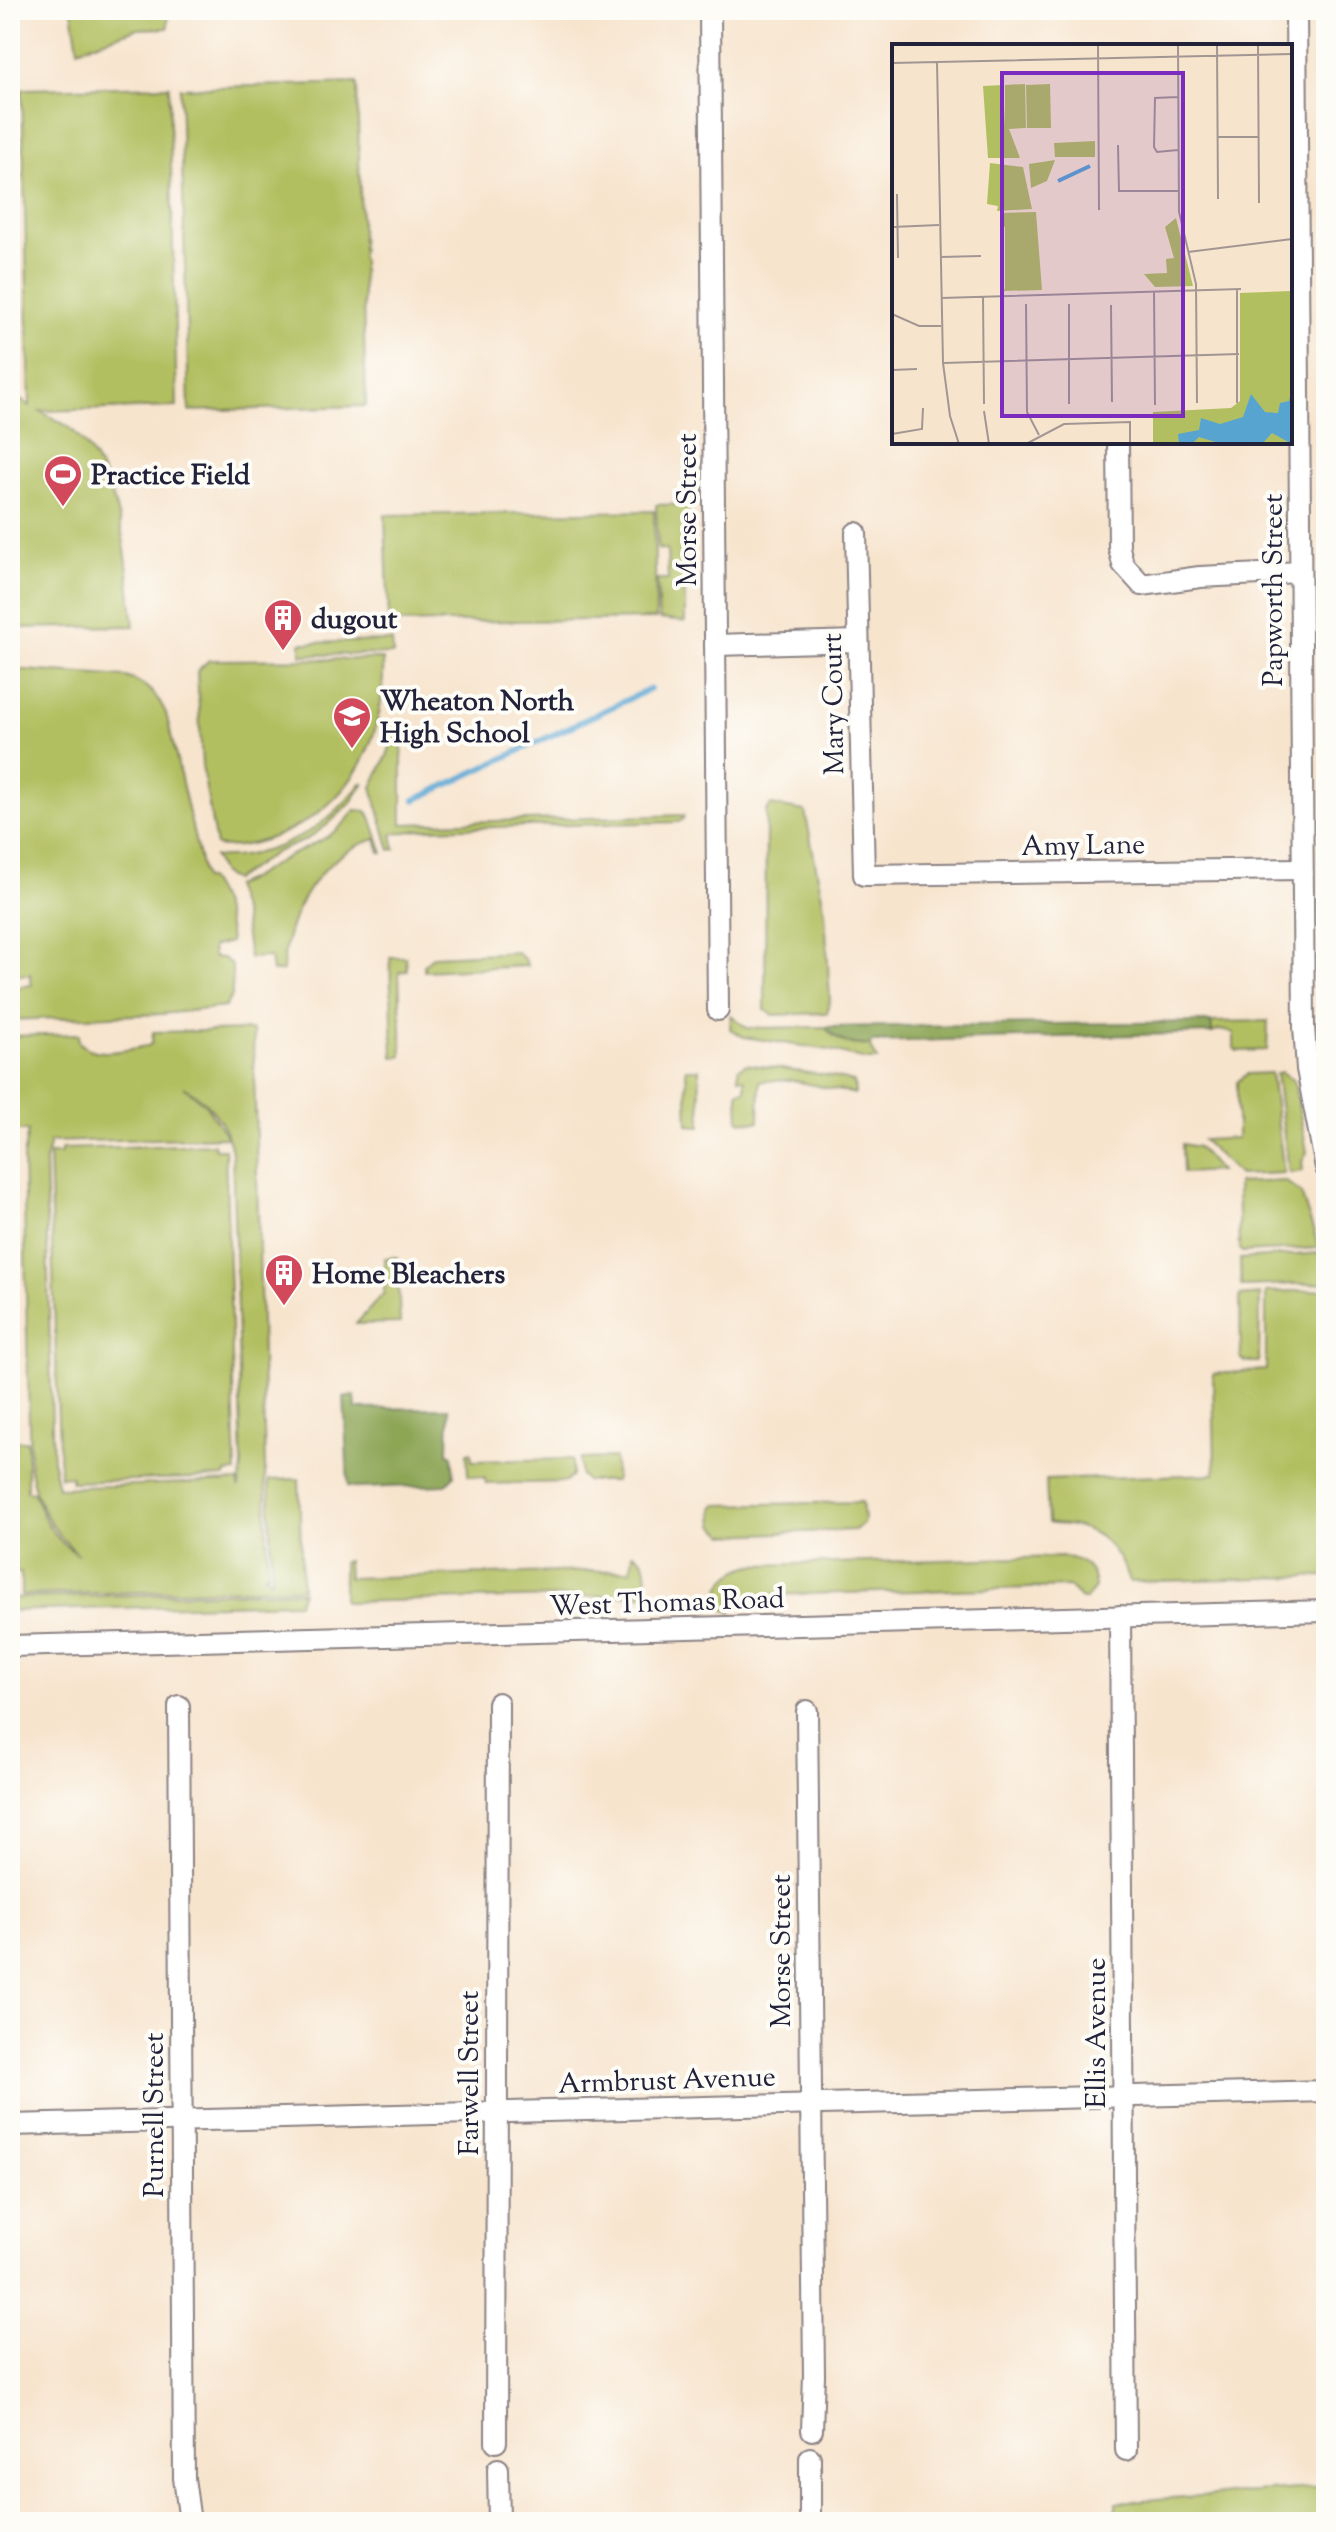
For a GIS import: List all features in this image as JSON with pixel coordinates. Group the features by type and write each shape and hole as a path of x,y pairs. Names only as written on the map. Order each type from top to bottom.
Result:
{"street":[{"name":"Morse Street","path":"710,10 718,1010"},
{"name":"Papworth Street","path":"1296,10 1294,178 1304,1027 1307,1069 1326,1168"},
{"path":"1118,444 1119,548 1123,564 1142,585 1200,577 1300,572"},
{"name":"Mary Court","path":"856,533 864,875"},
{"path":"715,645 858,641"},
{"name":"Amy Lane","path":"864,875 1302,869"},
{"name":"West Thomas Road","path":"10,1646 1326,1611"},
{"name":"Ellis Avenue","path":"1120,1616 1126,2450"},
{"name":"Farwell Street","path":"496,2442 498,1703"},
{"name":"Purnell Street","path":"179,1706 184,2478 190,2522"},
{"name":"Morse Street","path":"807,1711 812,2430"},
{"name":"Armbrust Avenue","path":"10,2125 1326,2091"},
{"path":"810,2458 810,2522"},
{"path":"498,2469 499,2522"}],"green space":[{"path":"72,10 168,10 168,28 136,29 78,49"},
{"path":"357,83 366,406 189,411 180,88"},
{"path":"169,86 177,407 40,411 72,430 89,450 102,473 120,522 134,626 10,628 10,90 19,399 30,406 22,89"},
{"path":"689,504 685,537 685,622 659,619 657,580 668,580 667,550 658,549 656,505"},
{"path":"654,511 656,619 389,623 385,515"},
{"path":"392,641 393,654 301,655 301,643"},
{"path":"383,659 379,716 360,766 345,787 303,823 276,836 246,845 216,846 202,766 197,671 209,660"},
{"path":"10,669 126,677 145,686 158,700 166,713 204,879 208,879 217,893 228,925 230,942 212,947 213,957 223,958 232,965 232,995 225,1007 162,1014 10,1020 10,988 32,985 30,974 10,976"},
{"path":"402,722 402,824 684,815 683,819 679,822 426,829 392,834 395,849 390,850 372,787 398,723"},
{"path":"364,783 349,805 306,840 276,852 234,880 222,874 214,857 257,853 296,838 332,814"},
{"path":"771,805 805,811 825,912 830,1000 827,1013 773,1015 765,1010 766,811"},
{"path":"355,810 366,811 371,817 383,853 376,839 338,858 322,873 308,890 290,929 283,971 272,972 270,957 249,958 243,915 233,886 329,836"},
{"path":"517,952 527,966 424,971 424,965 433,956"},
{"path":"390,957 406,957 407,971 399,972 402,1056 393,1057"},
{"path":"731,1015 747,1028 825,1027 845,1042 870,1045 877,1060 744,1037 730,1029"},
{"path":"1268,1021 1267,1050 1237,1051 1234,1048 1234,1033 1220,1030 1212,1033 1211,1022"},
{"path":"1211,1022 1212,1033 871,1042 870,1045 840,1040 825,1027"},
{"path":"253,1030 268,1574 262,1575 267,1575 269,1580 272,1578 269,1480 299,1479 302,1588 21,1595 21,1573 10,1573 10,1446 16,1446 16,1441 27,1441 27,1491 34,1492 45,1519 56,1536 78,1554 46,1516 30,1468 23,1157 28,1131 10,1131 10,1036 79,1034 79,1042 86,1047 94,1051 112,1052 148,1046 152,1043 153,1032","holes":["184,1087 209,1106 221,1123 230,1142 232,1152 242,1466 239,1488 238,1481 58,1488 53,1464 45,1161 50,1142 227,1137 205,1104"]},
{"path":"746,1064 854,1082 855,1094 790,1080 760,1081 759,1122 739,1121 738,1091 745,1090 745,1079 738,1078 738,1069"},
{"path":"686,1069 699,1069 701,1126 688,1125"},
{"path":"1281,1072 1294,1081 1307,1152 1302,1162 1303,1171 1289,1173 1276,1074"},
{"path":"1271,1073 1284,1173 1239,1175 1203,1140 1237,1138 1237,1082 1247,1074"},
{"path":"214,1144 215,1149 225,1149 236,1472 226,1473 225,1477 71,1482 71,1476 60,1477 49,1154 61,1154 61,1149"},
{"path":"1182,1144 1198,1147 1219,1171 1183,1173"},
{"path":"1285,1181 1301,1193 1319,1248 1242,1252 1239,1249 1237,1183"},
{"path":"1319,1253 1326,1283 1241,1286 1240,1259"},
{"path":"397,1257 400,1323 356,1324 384,1293 385,1258"},
{"path":"1326,1290 1326,1576 1129,1582 1114,1551 1099,1537 1079,1527 1048,1523 1046,1480 1215,1474 1213,1374 1266,1370 1266,1292"},
{"path":"1260,1294 1259,1362 1246,1362 1241,1359 1240,1296"},
{"path":"355,1396 356,1409 449,1408 448,1453 452,1454 454,1476 445,1485 348,1486 344,1397"},
{"path":"471,1452 472,1461 572,1459 572,1476 566,1482 486,1484 485,1478 468,1475 467,1453"},
{"path":"615,1458 615,1481 586,1481 580,1475 580,1459"},
{"path":"862,1502 864,1522 855,1530 725,1535 714,1525 713,1508 716,1505"},
{"path":"633,1553 645,1564 647,1593 644,1595 343,1600 343,1562 347,1561 348,1578 631,1570"},
{"path":"1063,1557 1081,1562 1093,1575 1095,1588 1086,1599 1081,1599 1069,1587 731,1596 732,1613 719,1607 722,1584 732,1574 753,1565"},
{"path":"302,1591 298,1603 10,1611 10,1598"},
{"path":"1326,2487 1326,2522 1116,2522 1116,2502"}],"waterway":[{"path":"415,800 650,689"}],"place":[{"name":"Practice Field","path":"63,508"},
{"name":"dugout","path":"283,652"},
{"name":"Wheaton North High School","path":"352,750"},
{"name":"Home Bleachers","path":"284,1307"}]}
